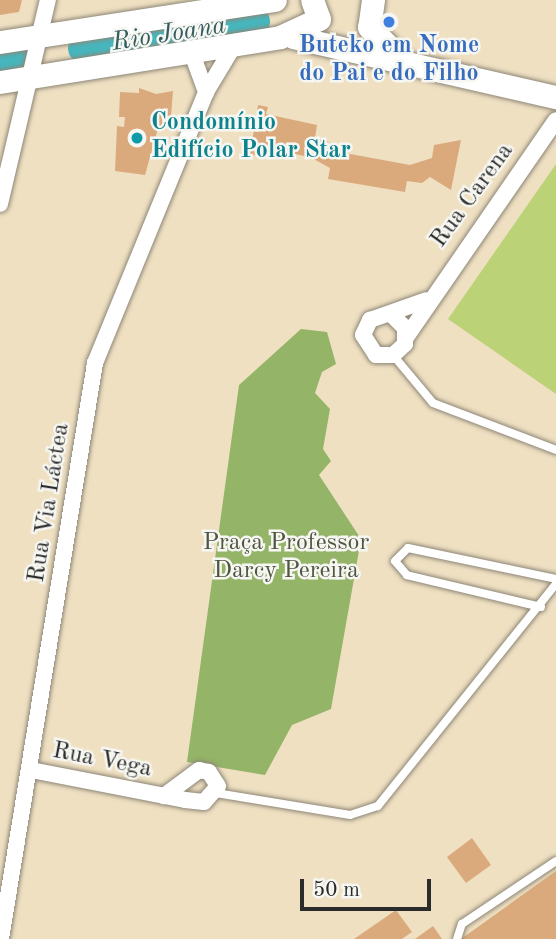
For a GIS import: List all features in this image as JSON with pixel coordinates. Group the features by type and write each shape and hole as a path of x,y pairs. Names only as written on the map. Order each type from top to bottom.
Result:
{"main road":[{"path":"0,42 275,0"},
{"path":"279,37 319,19 312,0"},
{"path":"373,0 369,27 402,59"},
{"path":"0,82 279,37 312,37 556,97"}],"street":[{"path":"0,204 48,0"},
{"name":"Rua Via Láctea","path":"1,939 31,770 95,363 206,92 235,44"},
{"path":"191,51 206,92"},
{"name":"Rua Carena","path":"407,336 427,300 556,120"},
{"name":"Rua Carena","path":"393,316 427,300"},
{"path":"377,315 393,316 407,336 393,355 376,355 363,335 377,315"},
{"name":"Rua Vega","path":"31,770 164,796 204,802 216,793 216,778 200,770 164,796"}],"lane":[{"path":"393,355 433,403 556,450"},
{"path":"541,607 407,575 395,561 408,548 556,579"},
{"path":"216,793 350,815 378,806 541,607 556,584"},
{"path":"457,939 462,924 556,861"}],"green space":[{"path":"556,164 556,394 448,319"},
{"name":"Praça Professor Darcy Pereira","path":"301,329 327,332 336,364 322,372 315,393 330,409 323,449 331,461 319,475 361,539 331,709 292,725 265,775 187,762 239,385"}],"building":[{"path":"0,0 22,0 19,12 0,15"},
{"name":"Condomínio Edifício Polar Star","path":"139,88 156,94 173,91 171,116 158,128 145,175 115,171 117,126 124,127 125,117 119,117 120,92 139,93"},
{"path":"258,105 268,107 266,114 317,125 315,138 329,142 334,151 410,165 432,158 434,145 461,140 451,190 430,177 422,183 407,181 405,192 328,179 330,168 310,157 261,148 259,156 250,154"},
{"path":"472,838 491,865 466,883 447,857"},
{"path":"556,871 556,939 461,939"},
{"path":"396,910 412,932 402,939 354,939"},
{"path":"433,926 442,939 415,939"}],"waterway":[{"name":"Rio Joana","path":"84,48 254,22"},
{"name":"Rio Joana","path":"0,61 15,59"}],"place":[{"name":"Buteko em Nome do Pai e do Filho","path":"389,22"},
{"name":"Condomínio Edifício Polar Star","path":"137,138"}]}
